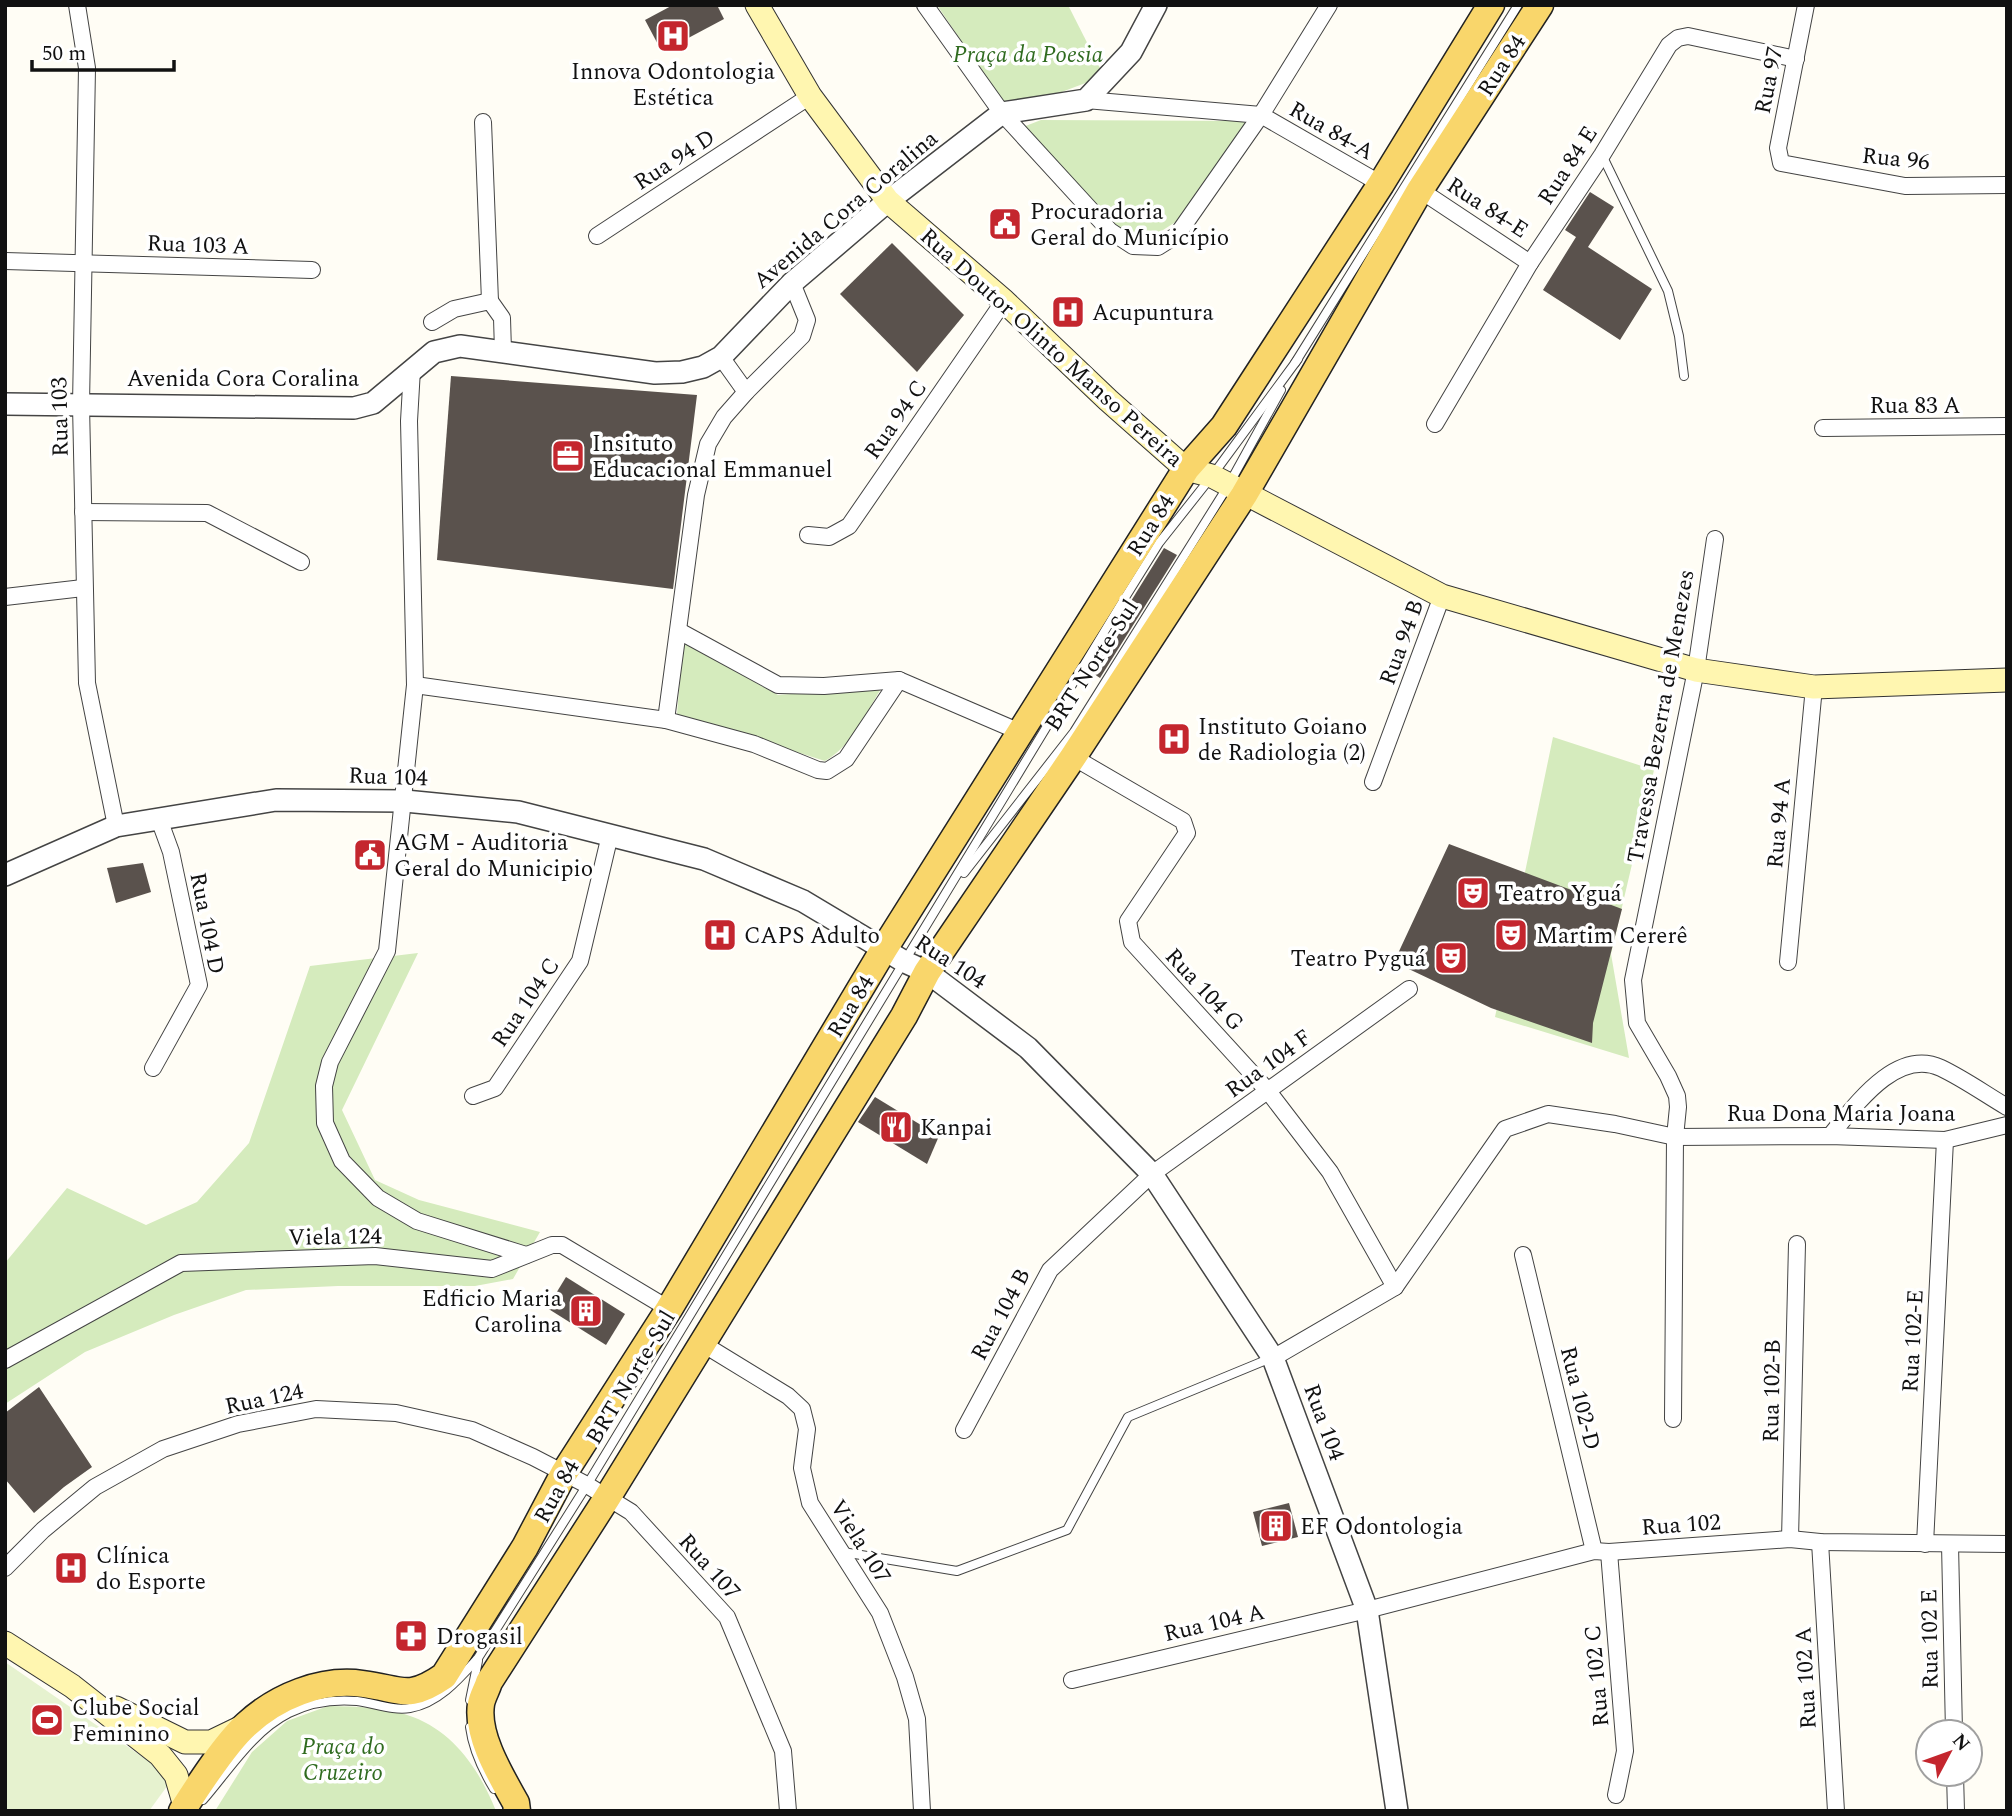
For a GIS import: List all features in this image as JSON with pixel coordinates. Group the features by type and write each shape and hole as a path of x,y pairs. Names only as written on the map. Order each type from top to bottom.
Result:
{"main road":[{"name":"Rua Doutor Olinto Manso Pereira","path":"757,5 810,96 888,201 1004,301 1108,400 1186,468 1228,486 1442,596 1696,670 1814,687 2007,680"},
{"name":"Rua 84","path":"187,1809 245,1726 271,1706 310,1688 361,1683 403,1692 425,1690 444,1676 525,1547 586,1486 703,1344 897,1027 905,961 1020,732 1186,468 1224,426 1381,184 1491,5"},
{"name":"Rua 84","path":"509,1806 516,1803 491,1757 481,1723 481,1703 669,1309 905,961 1073,757 1228,486 1540,5"},
{"path":"5,1643 72,1686 160,1755 176,1775 187,1809"},
{"path":"72,1686 185,1742 211,1742 245,1726"}],"street":[{"name":"Rua 103","path":"77,5 87,68 81,405 87,683 116,826"},
{"path":"925,5 1002,113 1110,231 1133,246 1158,247 1177,234 1261,115 1329,5"},
{"path":"1086,100 1131,52 1156,5"},
{"name":"Rua 97","path":"1781,163 1778,148 1806,5"},
{"name":"Rua 84 E","path":"1435,424 1530,263 1602,155 1669,45 1678,38 1700,37 1796,59"},
{"name":"Rua 94 D","path":"597,236 810,96"},
{"path":"1086,100 1261,115"},
{"name":"Avenida Cora Coralina","path":"5,404 354,408 373,403 433,352 460,346 655,373 682,372 702,367 721,357 793,283 888,201 1002,113 1086,100"},
{"name":"Rua 84-A","path":"1261,115 1381,184"},
{"path":"483,122 490,301 502,318 503,352"},
{"name":"Rua 96","path":"1781,163 1905,186 2007,185"},
{"name":"Rua 84-E","path":"1420,190 1530,263"},
{"name":"Rua 103 A","path":"5,261 312,270"},
{"path":"666,720 696,495 708,444 724,417 746,391 802,336 807,320 793,283"},
{"path":"432,323 454,309 490,301"},
{"name":"Rua 94 C","path":"808,535 829,537 849,526 1004,301"},
{"path":"721,357 746,391"},
{"path":"412,369 409,421 415,685 405,801 387,951 330,1062 324,1086 325,1123 342,1161 378,1198 417,1222 526,1255"},
{"name":"Rua 83 A","path":"1822,428 2007,426"},
{"path":"83,512 207,513 301,562"},
{"name":"Travessa Bezerra de Menezes","path":"1673,1419 1677,1096 1637,1023 1633,980 1696,670 1715,539"},
{"path":"5,597 83,588"},
{"name":"Rua 94 B","path":"1373,782 1442,596"},
{"path":"679,631 778,685 824,686 899,680 1020,732"},
{"path":"415,685 666,720 754,744 818,770 827,771 846,759 899,680"},
{"name":"Rua 94 A","path":"1788,962 1814,687"},
{"name":"Rua 104 G","path":"1073,757 1183,821 1188,833 1128,921 1132,942 1268,1091 1330,1172 1395,1287"},
{"name":"Rua 104","path":"5,875 116,826 159,818 276,800 405,801 517,812 704,859 803,901 905,961 1028,1048 1152,1174 1273,1358 1367,1609 1397,1811"},
{"name":"Rua 104 D","path":"153,1068 199,985 171,852 159,818"},
{"name":"Rua 104 C","path":"473,1096 495,1088 580,961 610,835"},
{"name":"Rua 104 F","path":"1152,1174 1409,989"},
{"path":"1830,1136 1871,1087 1910,1063 1939,1067 2007,1107"},
{"path":"1273,1358 1395,1287 1505,1129 1548,1114 1675,1137"},
{"name":"Rua Dona Maria Joana","path":"1675,1137 1830,1136 1945,1140 2007,1125"},
{"name":"Rua 102-E","path":"1925,1544 1945,1140"},
{"name":"Rua 104 B","path":"964,1430 1050,1270 1152,1174"},
{"name":"Rua 102-B","path":"1790,1539 1797,1244"},
{"name":"Viela 124","path":"5,1360 181,1263 376,1256 492,1269 552,1245 562,1245 669,1309"},
{"name":"Rua 102-D","path":"1523,1255 1602,1552"},
{"name":"Viela 107","path":"703,1344 788,1396 802,1409 807,1429 802,1468 810,1503 880,1613 905,1677 917,1719 922,1811"},
{"name":"Rua 124","path":"5,1569 43,1530 95,1487 163,1449 239,1424 316,1409 396,1413 472,1430 533,1457 586,1486"},
{"name":"Rua 107","path":"586,1486 631,1512 727,1617 783,1751 788,1811"},
{"name":"Rua 102","path":"1367,1609 1602,1552 1790,1539 1950,1545 2007,1544"},
{"name":"Rua 102 A","path":"1820,1542 1836,1811"},
{"name":"Rua 102 E","path":"1950,1545 1954,1718"},
{"name":"Rua 102 C","path":"1602,1552 1625,1751 1616,1795"},
{"name":"Rua 104 A","path":"1072,1680 1367,1609"},
{"path":"1955,1788 1956,1811"}],"lane":[{"name":"BRT Norte-Sul","path":"937,907 1074,732 1228,486 1298,359 1518,5"},
{"path":"1602,155 1668,291 1679,336 1684,376"},
{"name":"BRT Norte-Sul","path":"187,1809 253,1740 288,1714 315,1704 335,1701 410,1708 433,1699 456,1683 478,1658 586,1486 1152,553 1228,486 1298,359"},
{"path":"843,1552 957,1571 1066,1530 1128,1417 1273,1358"},
{"path":"470,1708 478,1658"},
{"path":"468,1718 476,1755 509,1806"}],"green space":[{"name":"Praça da Poesia","path":"937,5 1068,5 1104,76 1009,112"},
{"path":"1041,120 1248,121 1177,221 1160,232 1142,236 1125,232 1108,220 1023,127"},
{"path":"683,642 778,695 882,687 851,738 835,755 825,761 677,714"},
{"path":"1553,737 1654,770 1611,954 1629,1058 1495,1017"},
{"path":"418,953 342,1110 375,1180 419,1200 540,1232 513,1279 475,1286 338,1286 246,1290 174,1315 85,1352 5,1404 5,1263 67,1188 146,1225 197,1202 249,1143 310,966"},
{"name":"Clube Social Feminino","path":"5,1662 173,1778 149,1811 5,1811"},
{"name":"Praça do Cruzeiro","path":"328,1706 392,1711 428,1724 464,1755 482,1782 496,1811 215,1811 252,1752 287,1721"}],"building":[{"name":"Innova Odontologia Estética","path":"673,5 717,5 724,19 662,52 645,20"},
{"path":"1590,192 1614,207 1588,247 1652,289 1620,340 1543,290 1576,237 1565,230"},
{"path":"892,243 964,315 917,372 840,294"},
{"name":"Insituto Educacional Emmanuel","path":"451,376 697,395 673,589 437,560"},
{"path":"1164,548 1177,555 1100,678 1088,670"},
{"name":"Martim Cererê","path":"1449,844 1622,909 1593,1023 1592,1043 1491,1008 1394,962"},
{"path":"143,863 151,892 116,903 107,868"},
{"name":"Kanpai","path":"875,1097 939,1136 927,1164 858,1122"},
{"name":"Edficio Maria Carolina","path":"566,1277 625,1314 606,1345 547,1308"},
{"path":"39,1387 92,1467 34,1513 5,1479 5,1413"},
{"name":"EF Odontologia","path":"1289,1503 1298,1537 1262,1546 1253,1512"}],"place":[{"name":"Innova Odontologia Estética","path":"673,36"},
{"name":"Procuradoria Geral do Município","path":"1005,224"},
{"name":"Acupuntura","path":"1068,312"},
{"name":"Insituto Educacional Emmanuel","path":"568,456"},
{"name":"Instituto Goiano de Radiologia (2)","path":"1174,739"},
{"name":"AGM - Auditoria Geral do Municipio","path":"370,855"},
{"name":"Teatro Yguá","path":"1473,893"},
{"name":"CAPS Adulto","path":"720,935"},
{"name":"Martim Cererê","path":"1511,935"},
{"name":"Teatro Pyguá","path":"1451,958"},
{"name":"Kanpai","path":"896,1127"},
{"name":"Edficio Maria Carolina","path":"586,1311"},
{"name":"EF Odontologia","path":"1276,1526"},
{"name":"Clínica do Esporte","path":"71,1568"},
{"name":"Drogasil","path":"411,1636"},
{"name":"Clube Social Feminino","path":"47,1720"}]}
